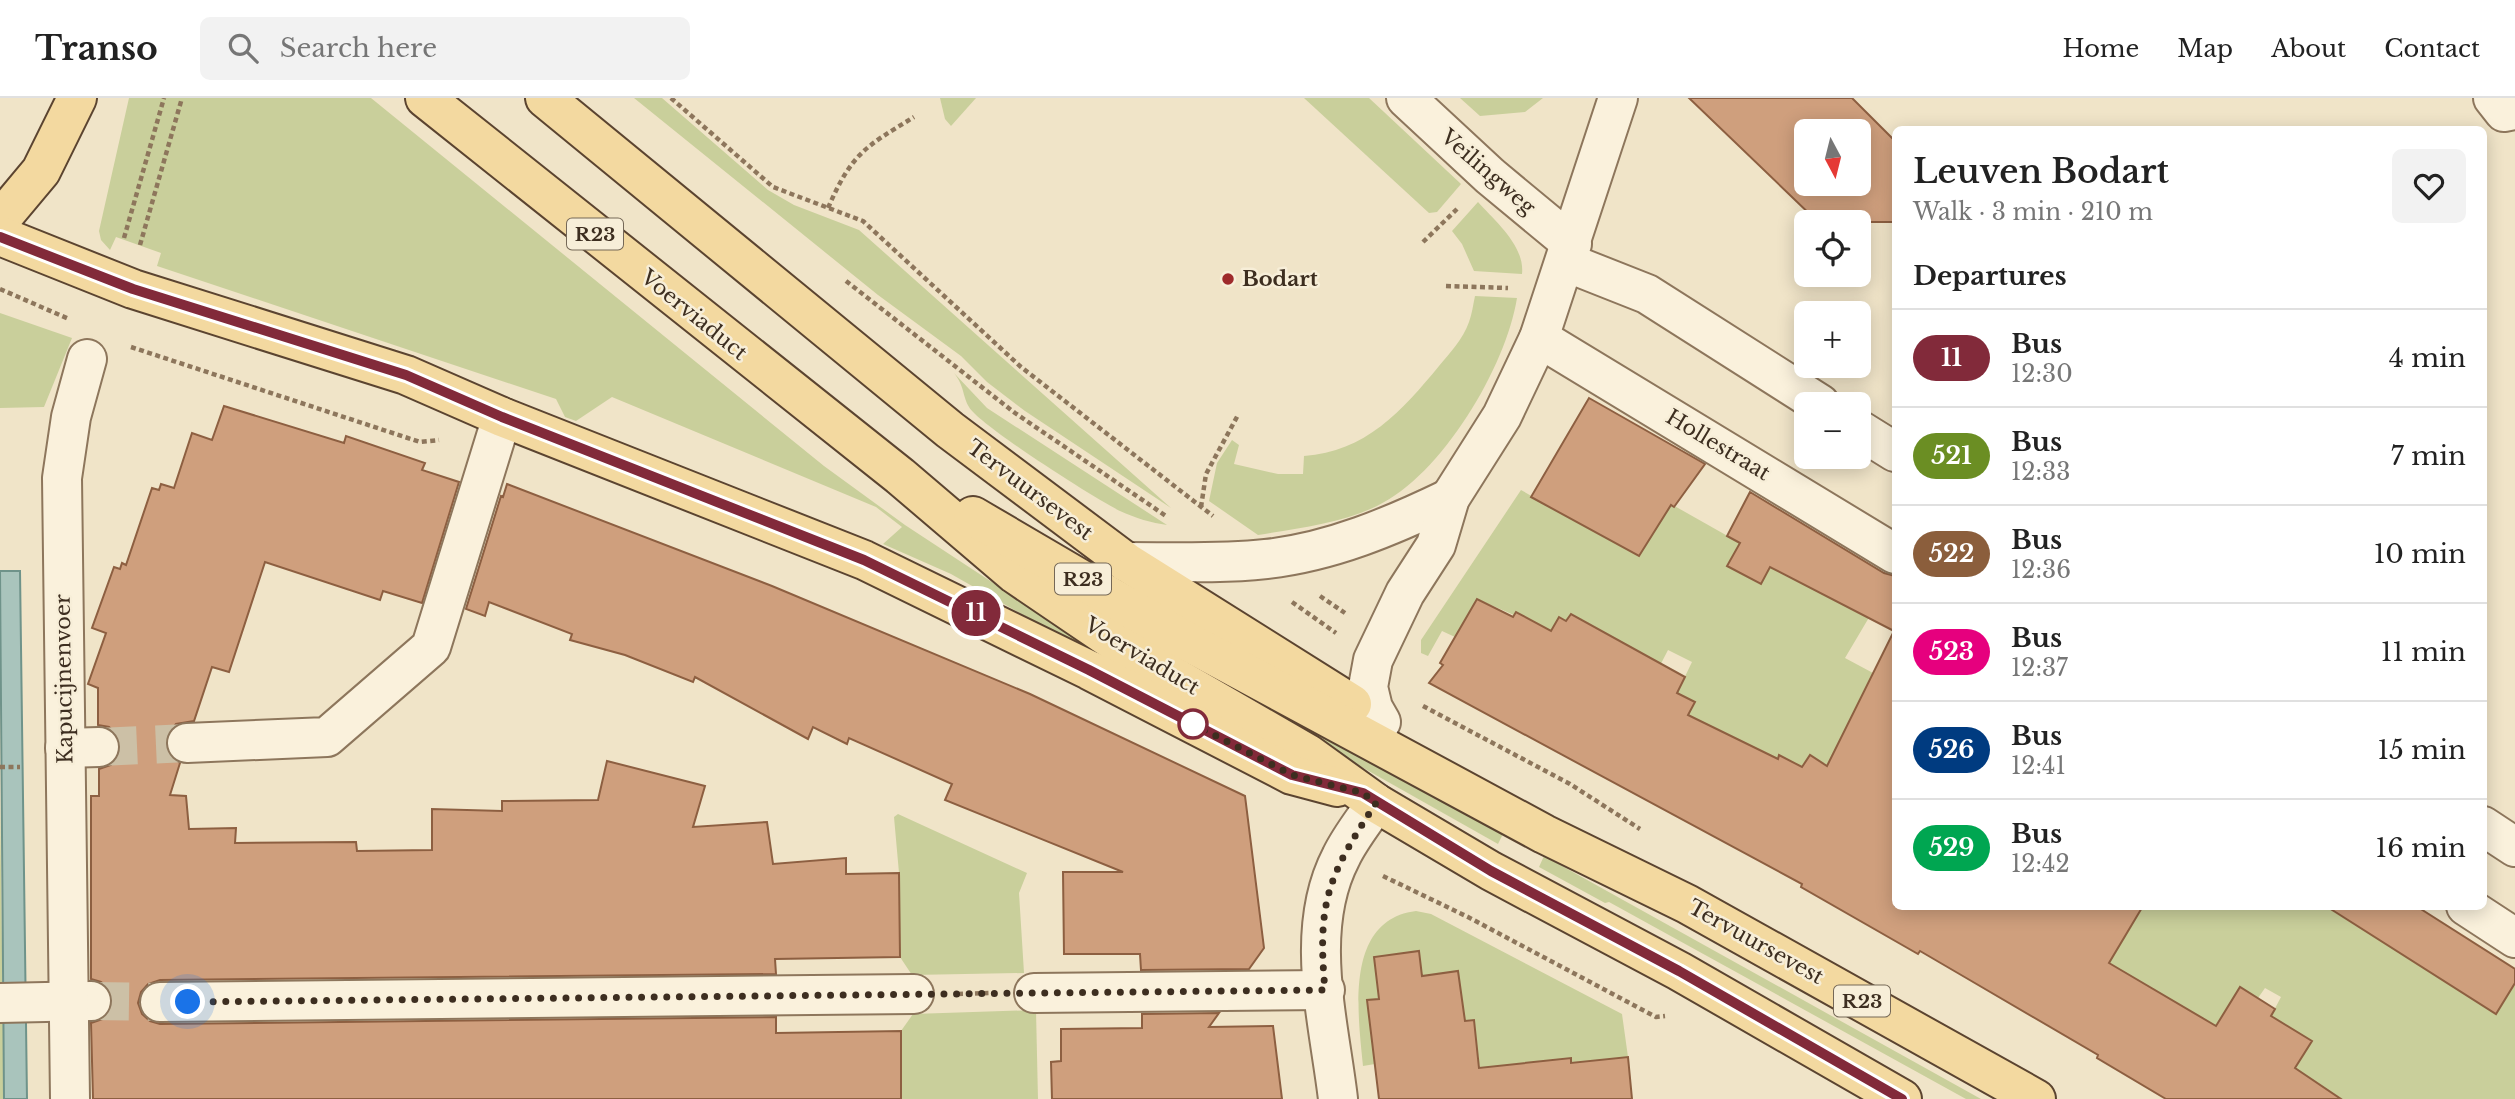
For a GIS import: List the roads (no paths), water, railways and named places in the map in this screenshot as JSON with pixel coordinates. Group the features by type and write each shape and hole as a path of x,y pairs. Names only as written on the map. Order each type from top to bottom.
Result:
{"main road":[{"path":"0,220 41,171 77,98"},
{"name":"Voerviaduct","path":"425,98 764,371 900,476 1015,574 1121,646 1308,754 1369,798"},
{"name":"Tervuursevest","path":"545,98 950,430 1126,562 1381,722 1519,796 1544,834"},
{"name":"R23","path":"0,236 122,285 406,375 502,417 864,560 1089,670 1292,775 1369,798 1491,871 1679,971 1902,1099"},
{"name":"Voerviaduct","path":"900,476 1264,683"},
{"name":"Tervuursevest","path":"1264,683 1544,834 1687,904 2036,1099"}],"street":[{"name":"Veilingweg","path":"1406,98 1490,176 1564,268 1647,294 1801,392"},
{"path":"1381,722 1370,699 1370,669 1405,593 1436,545 1450,498 1502,416 1539,338 1618,98"},
{"path":"2493,98 2504,112 2515,110"},
{"name":"Hollestraat","path":"1539,338 1892,552"},
{"name":"Kapucijnenvoer","path":"71,1099 80,1001 82,747 62,478 71,416 87,359"},
{"path":"187,743 327,737 431,647 502,417"},
{"path":"1871,437 1892,450"},
{"path":"1126,562 1234,561 1294,554 1393,525 1450,498"},
{"path":"1338,1099 1321,947 1323,912 1341,856 1369,798"},
{"path":"2487,829 2515,847"},
{"path":"2472,910 2515,938"},
{"path":"1034,993 1325,990"},
{"path":"160,1002 914,994"},
{"path":"9,1003 80,1001"}],"water":[{"path":"0,571 20,571 27,1099 4,1099"}],"tunnel":[{"path":"99,747 187,743"},
{"path":"91,1001 160,1002"}],"place":[{"name":"Bodart","path":"1228,279"}]}
